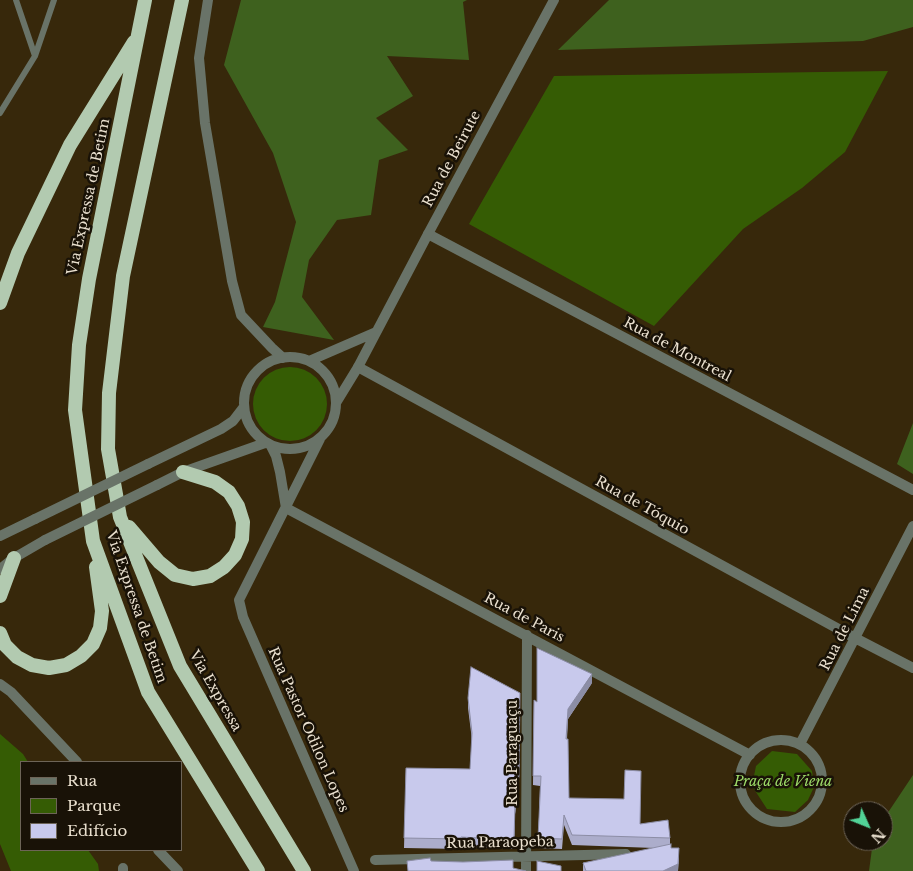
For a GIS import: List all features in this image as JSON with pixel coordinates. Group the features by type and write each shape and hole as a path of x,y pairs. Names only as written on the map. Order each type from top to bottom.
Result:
{"highway":[{"name":"Via Expressa de Betim","path":"145,0 140,33 89,279 79,345 75,410 93,541 148,692 258,871"},
{"name":"Via Expressa de Betim","path":"120,517 108,449 109,393 123,276 183,4"},
{"path":"0,303 18,254 70,145 140,33"},
{"path":"120,517 159,562 176,575 193,579 210,576 224,568 235,555 242,539 243,522 238,506 229,492 215,482 183,472"},
{"name":"Via Expressa","path":"120,517 180,666 304,871"},
{"path":"0,633 17,657 32,665 49,668 66,665 81,656 93,644 100,628 102,611 93,541"},
{"path":"0,596 14,558"}],"street":[{"path":"208,0 199,58 205,123 232,281 241,315 283,358"},
{"name":"Rua de Beirute","path":"336,403 358,367 554,0"},
{"name":"Rua de Montreal","path":"428,234 913,490"},
{"path":"309,361 376,332"},
{"path":"0,569 14,558 45,540 183,472 268,445 284,450 309,446 329,429 336,403 334,390 329,378 320,368 309,361 294,357 271,361 260,368 247,385 243,408 247,422 254,434 268,445 276,456 286,508"},
{"name":"Rua de Tóquio","path":"358,367 913,668"},
{"path":"0,536 221,429 233,421 243,408"},
{"path":"286,508 320,438"},
{"name":"Rua Pastor Odilon Lopes","path":"286,508 239,600 243,617 354,871"},
{"name":"Rua de Paris","path":"286,508 750,755"},
{"name":"Rua de Lima","path":"800,744 913,526"},
{"name":"Rua Paraguaçu","path":"526,871 527,635"},
{"path":"0,684 11,692 77,761"},
{"path":"773,740 787,740 800,744 811,752 819,763 822,776 822,790 817,802 808,812 796,819 783,822 757,815 748,805 742,793 740,780 743,766 750,755 760,746 773,740"},
{"path":"159,851 178,871"},
{"name":"Rua Paraopeba","path":"375,860 626,854"}],"lane":[{"path":"16,0 35,56"},
{"path":"0,112 35,56 54,0"}],"green space":[{"path":"241,0 467,0 463,2 469,60 387,56 413,96 376,118 408,150 379,160 371,215 337,220 309,260 302,297 334,340 263,327 275,302 296,222 273,153 224,65"},
{"path":"609,0 913,0 913,27 863,41 558,50"},
{"path":"888,71 845,152 802,188 743,229 654,326 469,224 554,76"},
{"path":"283,367 297,367 311,373 321,383 327,397 325,418 311,435 297,441 283,441 269,435 259,425 253,411 253,397 259,383 269,373"},
{"path":"913,423 913,474 897,464"},
{"path":"0,734 23,754 27,761 20,761 20,851 89,851 98,864 99,871 11,871 0,844"},
{"name":"Praça de Viena","path":"772,751 797,754 812,771 814,787 808,800 795,812 767,809 752,786 756,766"},
{"path":"913,775 913,871 869,871 872,851 893,851 893,805"}],"building":[{"path":"537,648 592,674 568,709 566,739 568,739 569,798 624,799 625,770 641,771 640,824 668,820 670,838 572,835 564,815 562,839 538,838 541,776 533,776 534,700 537,702"},
{"path":"471,667 520,693 519,775 515,804 514,840 461,837 461,839 404,838 406,768 470,769 472,733 468,698"},
{"path":"671,844 671,848 679,848 678,864 663,871 586,871 583,863"},
{"path":"430,858 431,861 463,862 513,860 513,868 526,871 408,871 407,861"},
{"path":"537,861 561,866 561,871 537,871"}]}
